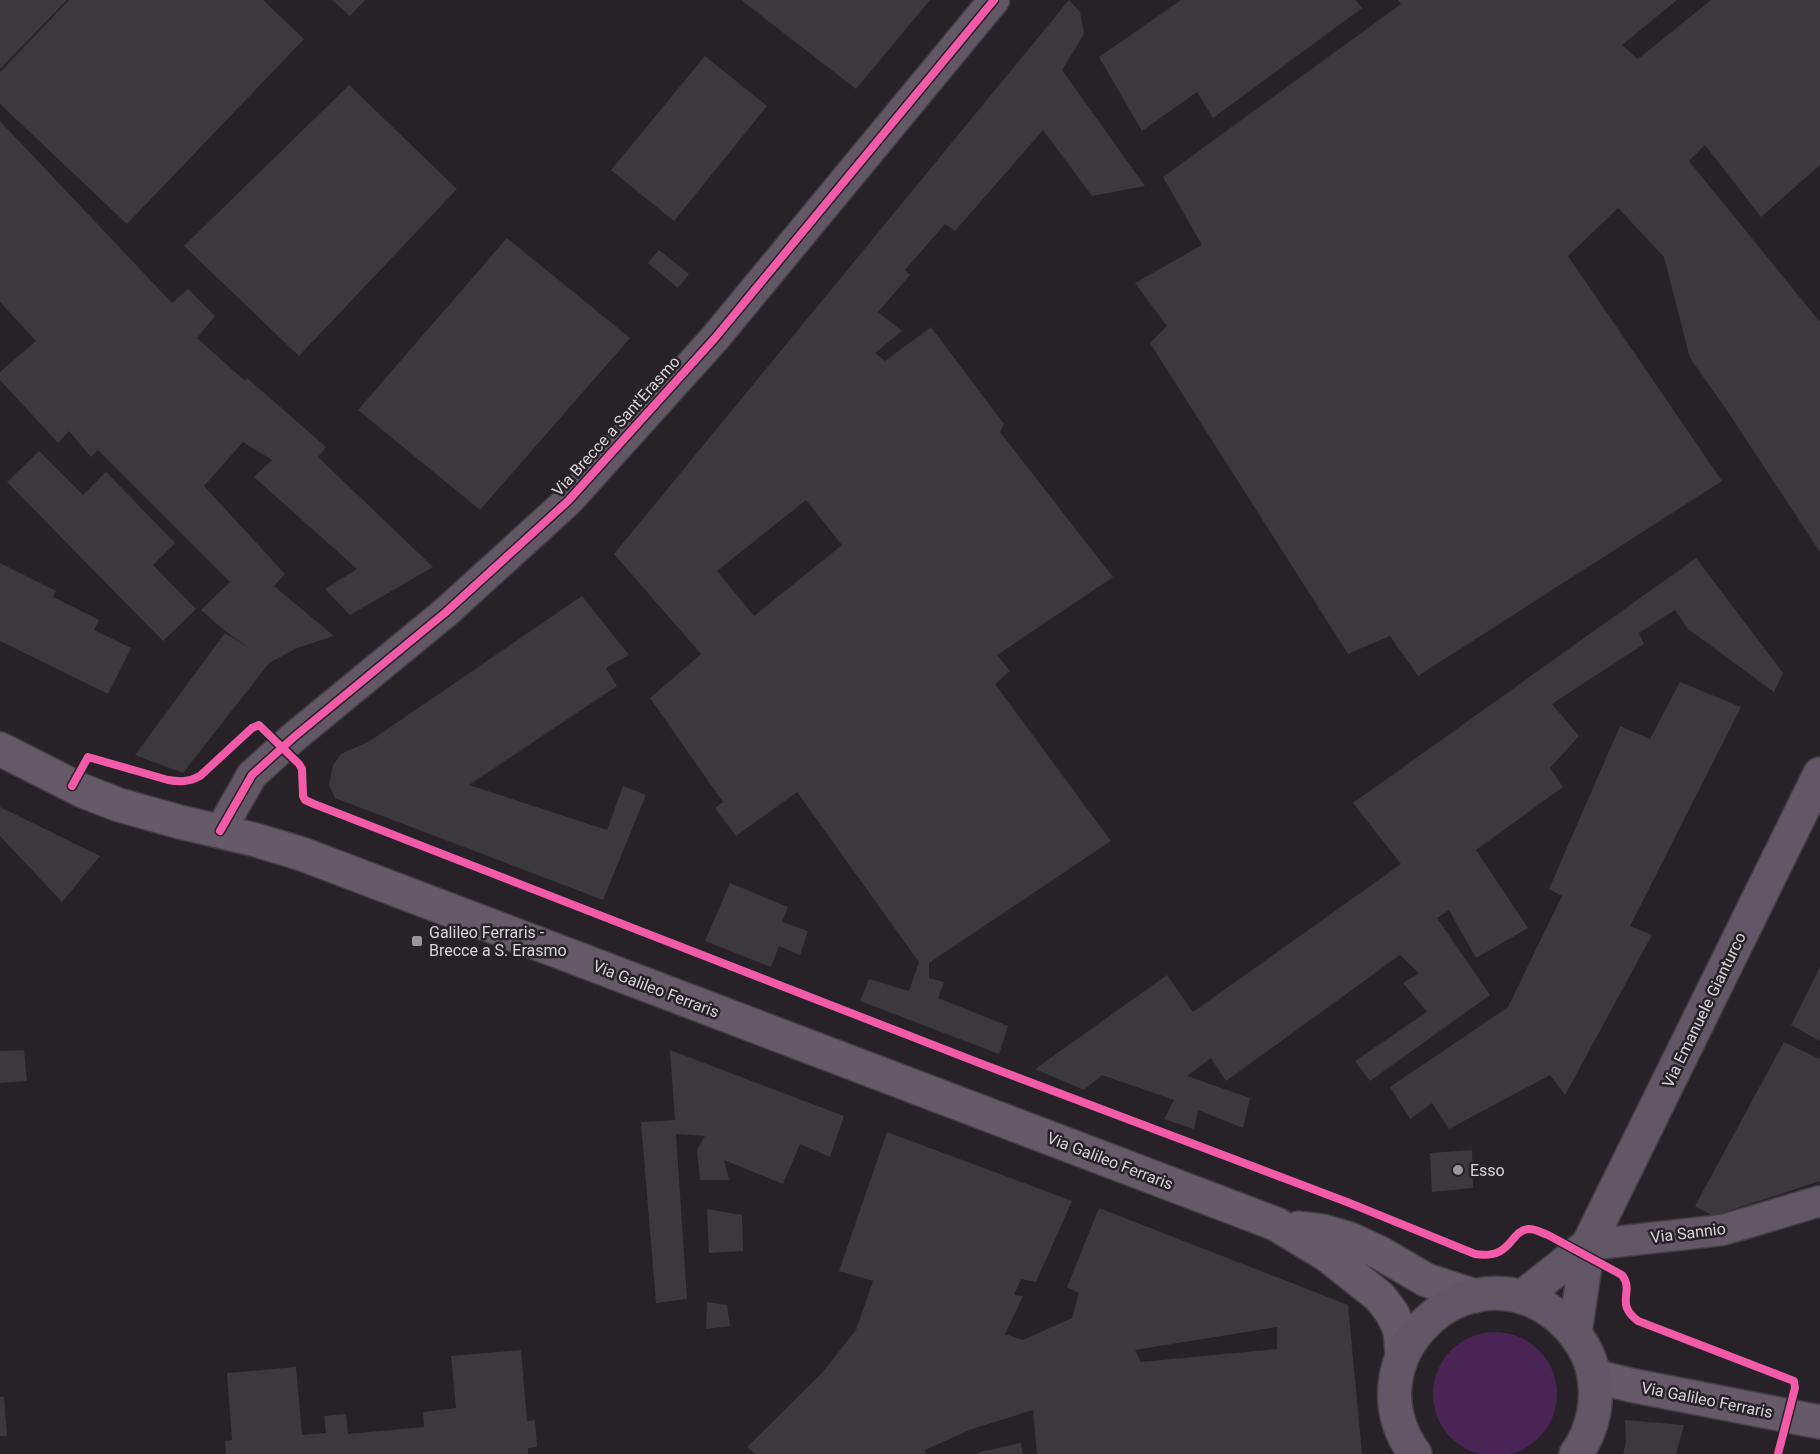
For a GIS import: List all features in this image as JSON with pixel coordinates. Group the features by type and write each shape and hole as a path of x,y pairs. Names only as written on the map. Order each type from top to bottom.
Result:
{"main road":[{"name":"Via Galileo Ferraris","path":"0,749 83,791 147,813 302,854 1276,1224 1327,1255 1380,1297 1392,1313 1400,1330 1402,1354"},
{"name":"Via Emanuele Gianturco","path":"1575,1333 1588,1245 1820,774"},
{"name":"Via Galileo Ferraris","path":"1276,1224 1323,1231 1350,1239 1380,1253 1426,1280 1475,1296"},
{"name":"Via Emanuele Gianturco","path":"1522,1298 1588,1245"},
{"path":"1414,1454 1401,1430 1394,1400 1396,1377 1402,1354 1420,1327 1445,1307 1475,1296 1499,1294 1522,1298 1551,1311 1564,1321 1584,1346 1594,1376 1595,1408 1588,1431 1576,1454"},
{"name":"Via Galileo Ferraris","path":"1594,1376 1817,1422"}],"street":[{"name":"Via Brecce a Sant'Erasmo","path":"220,831 252,775 446,612 568,501 715,338 994,0"},
{"name":"Via Sannio","path":"1588,1245 1723,1230 1820,1201"}],"shaded area":[{"path":"1495,1332 1519,1337 1539,1350 1552,1370 1557,1394 1552,1418 1539,1438 1519,1451 1495,1456 1471,1451 1451,1438 1438,1418 1433,1394 1438,1370 1451,1350 1471,1337"}],"building":[{"path":"0,0 67,0 0,69"},
{"path":"69,0 263,0 304,39 127,224 0,104 0,72"},
{"path":"332,0 365,0 350,16"},
{"path":"741,0 930,0 856,89"},
{"path":"1069,0 1080,12 1084,34 1062,70 1145,186 1092,196 1043,130 955,231 945,224 905,270 910,275 878,312 902,331 875,353 885,361 931,327 1004,424 1000,432 1113,577 997,655 1010,671 995,684 1111,841 929,963 929,978 944,982 938,998 1008,1026 999,1054 860,1001 869,979 909,991 919,962 797,792 736,836 715,808 723,802 650,698 701,654 614,554","holes":["806,500 842,545 754,616 717,571"]},
{"path":"1181,0 1356,0 1362,8 1213,118 1197,92 1142,131 1099,57"},
{"path":"1398,0 1677,0 1622,45 1638,59 1711,0 1820,0 1820,165 1761,217 1705,145 1689,161 1820,322 1820,552 1690,358 1664,257 1618,208 1568,256 1722,481 1418,676 1390,636 1348,654 1150,343 1167,326 1135,283 1202,245 1163,177 1401,4"},
{"path":"705,56 767,106 674,221 611,170"},
{"path":"349,85 457,189 299,356 184,246"},
{"path":"0,121 172,303 188,289 215,316 197,338 245,381 247,378 326,447 318,457 433,567 350,615 325,589 357,569 254,477 272,460 243,442 204,486 285,574 274,586 334,636 297,648 269,663 183,773 135,755 225,633 249,648 201,610 230,582 98,450 91,457 69,431 58,443 0,380 0,372 36,341 0,302"},
{"path":"507,238 630,338 480,510 358,410"},
{"path":"659,250 689,274 678,288 648,263"},
{"path":"39,451 83,495 106,472 175,543 153,565 196,609 163,641 7,482"},
{"path":"1696,558 1783,673 1774,692 1688,629 1675,610 1639,633 1644,644 1552,704 1579,736 1550,768 1563,787 1476,850 1528,928 1476,958 1449,910 1437,918 1490,995 1370,1081 1355,1061 1427,1012 1403,983 1419,973 1400,955 1226,1081 1211,1058 1187,1076 1250,1098 1243,1128 1198,1110 1194,1129 1164,1119 1174,1100 1102,1075 1084,1090 1035,1069 1167,975 1193,1012 1401,864 1353,803"},
{"path":"0,563 56,591 53,597 99,620 94,630 131,648 108,694 0,641"},
{"path":"582,596 629,655 606,668 617,686 469,785 607,830 623,786 646,795 603,900 335,798 329,785 333,765 341,754 370,741"},
{"path":"1680,682 1741,707 1630,926 1652,935 1565,1095 1550,1075 1449,1129 1432,1103 1410,1119 1390,1087 1508,1007 1562,896 1549,889 1620,726 1650,739"},
{"path":"0,807 100,856 62,902 0,836"},
{"path":"730,883 788,907 782,922 808,931 800,955 779,946 771,967 705,941"},
{"path":"1820,967 1820,1041 1791,1025"},
{"path":"1784,1042 1820,1059 1820,1181 1713,1216 1695,1206"},
{"path":"24,1050 27,1081 0,1083 0,1051"},
{"path":"670,1050 844,1116 830,1157 800,1144 783,1184 724,1160 729,1180 700,1180 697,1150 705,1136 676,1134 687,1299 656,1303 641,1122 675,1120"},
{"path":"887,1132 1072,1201 1036,1282 1021,1279 1014,1295 1023,1296 1005,1334 1023,1340 1072,1318 1079,1293 1067,1287 1099,1208 1348,1305 1362,1454 1037,1454 1033,1410 972,1429 925,1450 926,1454 755,1454 747,1447 822,1373 856,1330 873,1281 839,1271","holes":["1277,1327 1277,1349 1141,1362 1135,1350"]},
{"path":"1472,1150 1473,1188 1432,1192 1430,1153"},
{"path":"707,1209 742,1215 743,1251 709,1253"},
{"path":"707,1302 727,1305 730,1326 706,1329"},
{"path":"521,1350 527,1421 535,1420 537,1447 528,1448 528,1454 226,1454 225,1441 232,1440 227,1373 296,1367 302,1435 326,1433 324,1416 346,1414 348,1434 424,1427 423,1412 456,1408 451,1356"},
{"path":"0,1397 4,1397 7,1436 0,1436"},
{"path":"1625,1420 1684,1425 1676,1454 1623,1454 1626,1442"},
{"path":"1021,1443 1023,1454 976,1454 980,1452"}],"cycle path":[{"path":"220,831 252,775 294,737 446,612 568,501 715,338 994,0"},
{"path":"72,786 88,757 168,780 192,779 200,776 252,728 259,725 299,764 302,769 303,796 305,800 314,804 982,1064 1347,1202 1475,1254 1497,1253 1504,1249 1517,1234 1529,1229 1548,1235 1622,1275 1627,1287 1627,1309 1638,1321 1794,1381 1795,1388 1778,1454"}],"place":[{"name":"Galileo Ferraris - Brecce a S. Erasmo","path":"417,941"},
{"name":"Esso","path":"1458,1170"}]}
